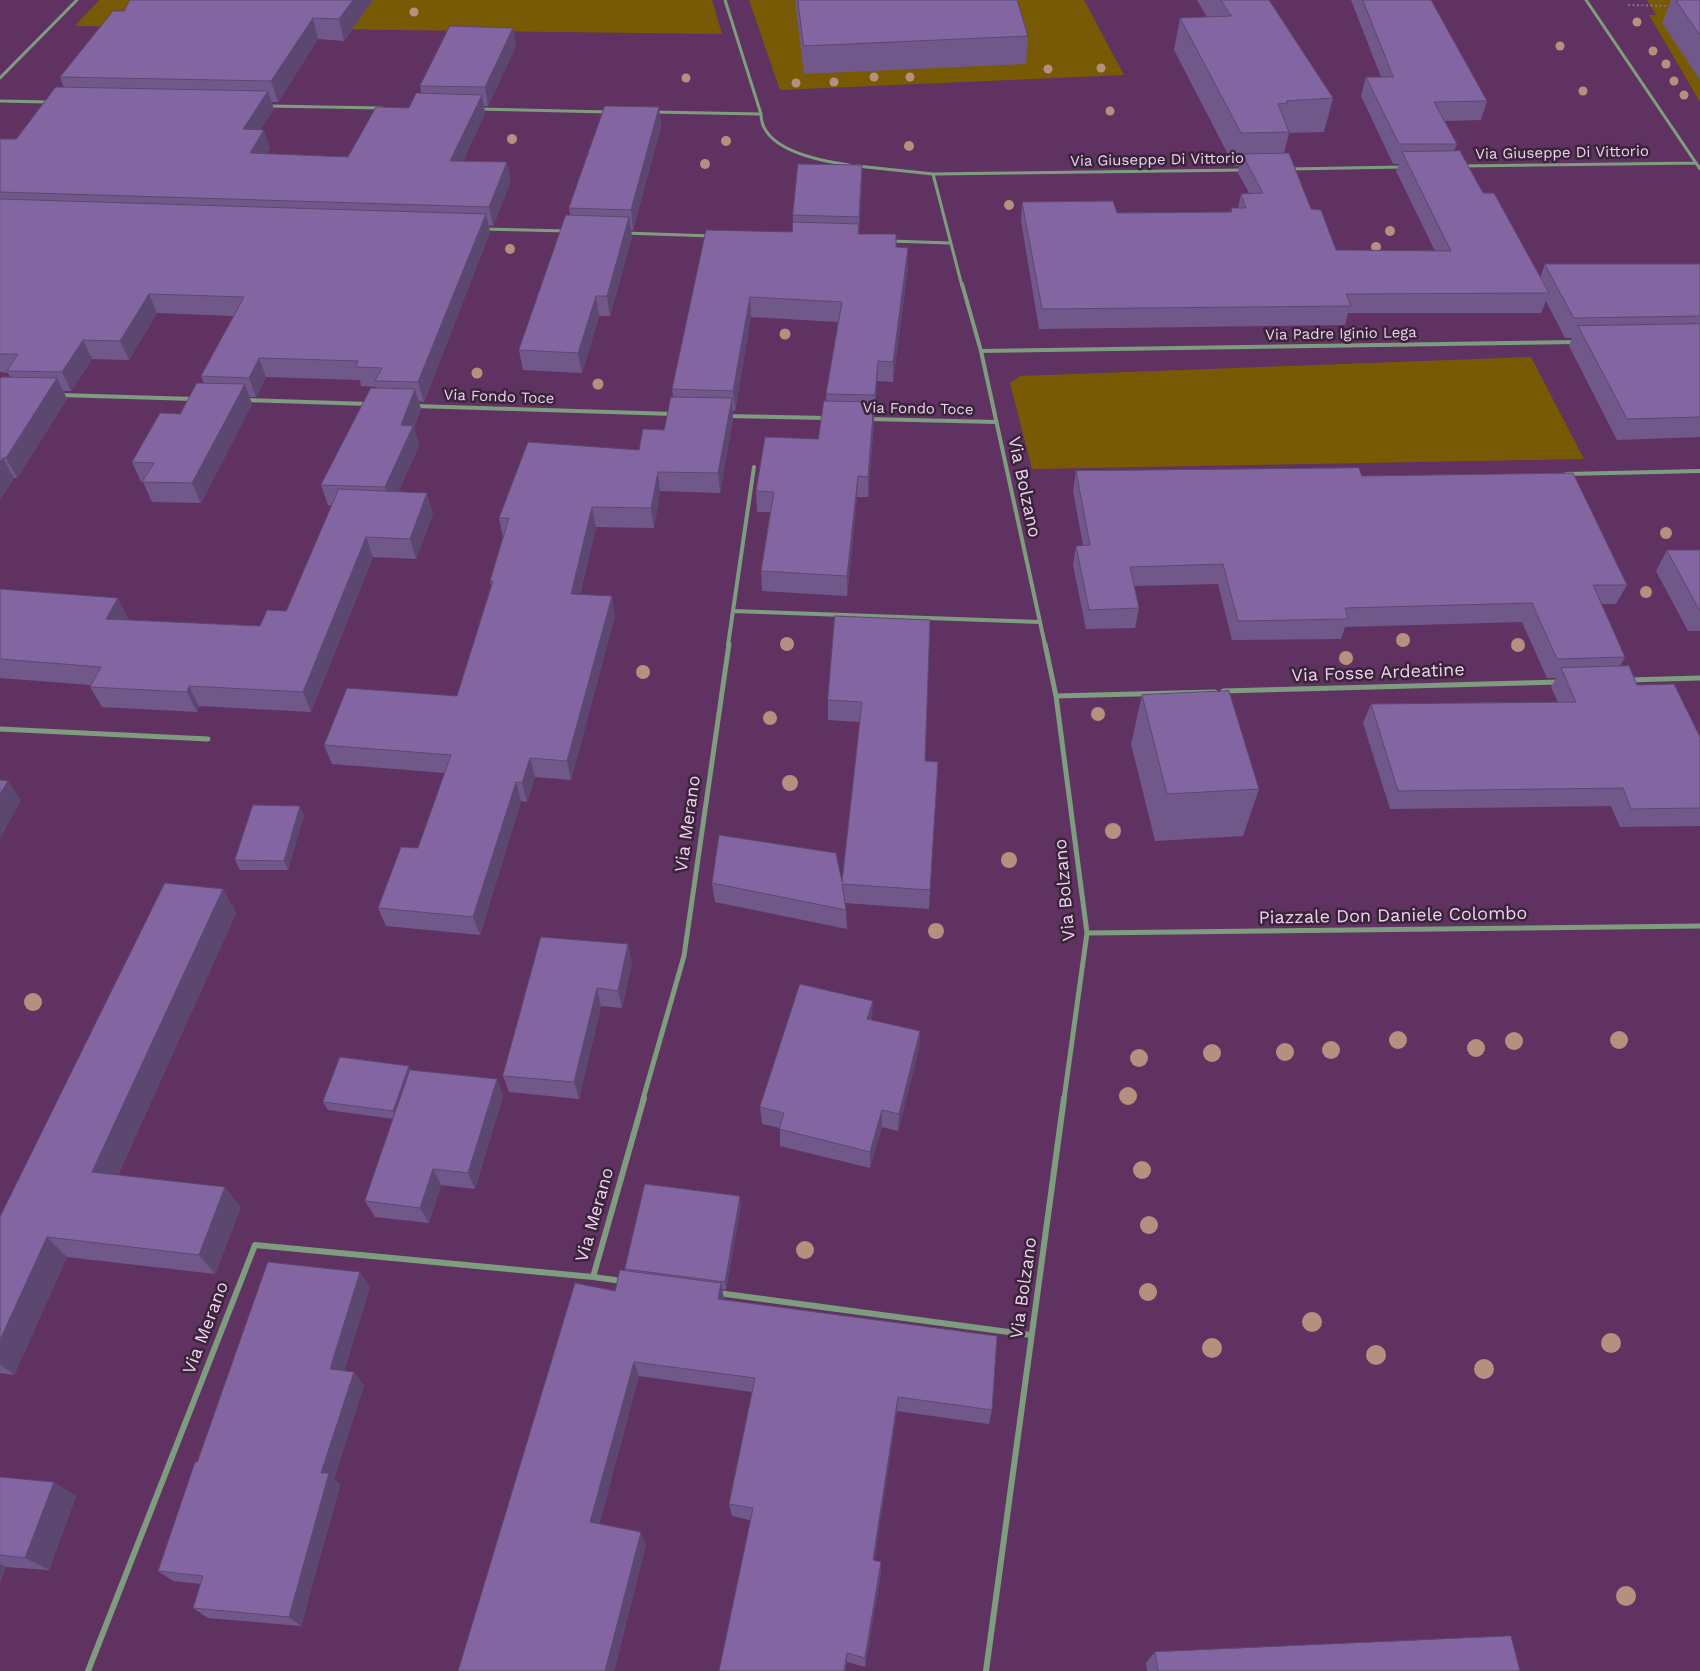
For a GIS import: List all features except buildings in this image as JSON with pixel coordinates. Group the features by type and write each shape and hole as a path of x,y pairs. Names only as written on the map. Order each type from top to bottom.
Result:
{"street":[{"path":"0,78 77,0"},
{"name":"Via Giuseppe Di Vittorio","path":"725,0 761,114 762,126 774,140 816,158 838,164 933,174 1254,170"},
{"path":"1586,0 1700,169"},
{"path":"0,101 56,102"},
{"path":"265,106 384,108"},
{"path":"473,109 612,112"},
{"path":"652,112 761,114"},
{"name":"Via Giuseppe Di Vittorio","path":"1452,166 1696,163"},
{"path":"1284,169 1412,167"},
{"name":"Via Bolzano","path":"933,174 950,243 981,351 1056,696 1087,933 986,1671"},
{"path":"475,228 574,231"},
{"path":"624,233 722,236"},
{"path":"881,241 950,243"},
{"name":"Via Padre Iginio Lega","path":"981,351 1580,342"},
{"path":"50,394 200,399"},
{"path":"240,400 379,405"},
{"name":"Via Fondo Toce","path":"409,406 679,414"},
{"path":"719,415 828,418"},
{"name":"Via Fondo Toce","path":"868,419 996,422"},
{"name":"Via Merano","path":"88,1671 255,1245 593,1277 684,956 754,467"},
{"path":"1561,474 1700,471"},
{"path":"733,611 1040,622"},
{"path":"1621,680 1700,678"},
{"name":"Via Fosse Ardeatine","path":"1056,696 1571,681"},
{"path":"0,729 208,740"},
{"name":"Piazzale Don Daniele Colombo","path":"1087,933 1700,926"},
{"path":"593,1277 632,1282"},
{"path":"710,1292 1032,1335"}],"path":[{"path":"1658,0 1662,6"},
{"path":"1590,5 1671,6"}],"shaded area":[{"path":"99,0 712,0 722,34 75,26"},
{"path":"749,0 1084,0 1124,75 780,90"},
{"path":"1647,0 1700,0 1700,102 1649,15 1656,15"},
{"path":"1531,357 1584,459 1032,469 1010,383 1020,376"}]}
